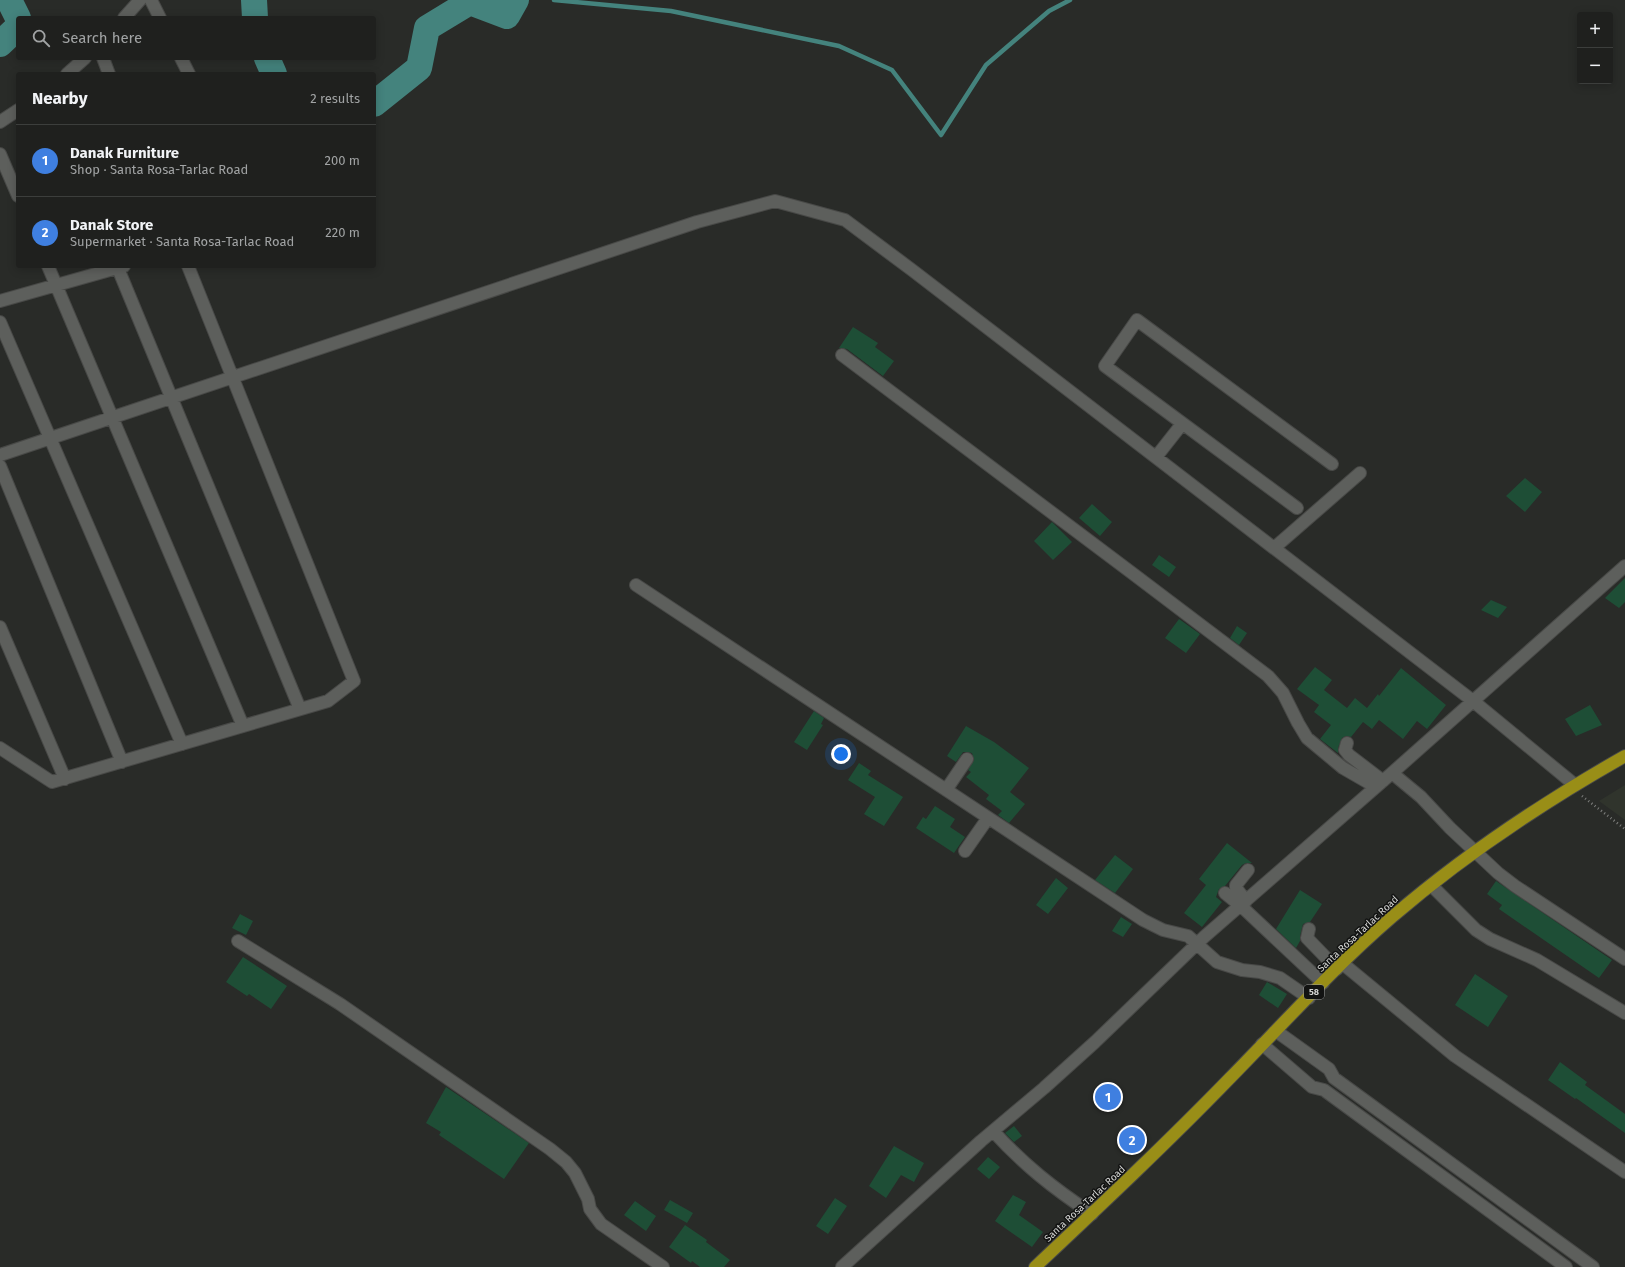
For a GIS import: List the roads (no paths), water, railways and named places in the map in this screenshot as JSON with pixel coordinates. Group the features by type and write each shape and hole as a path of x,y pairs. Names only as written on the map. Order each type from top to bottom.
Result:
{"highway":[{"name":"Santa Rosa-Tarlac Road","path":"1035,1267 1202,1107 1339,966 1392,917 1431,885 1506,829 1573,786 1625,756"}],"street":[{"path":"126,16 140,0"},
{"path":"151,0 159,16"},
{"path":"69,72 83,60"},
{"path":"104,60 108,72"},
{"path":"182,60 188,72"},
{"path":"0,122 16,111"},
{"path":"0,154 16,191"},
{"path":"0,455 697,222 775,201 845,220 1473,701 1573,786"},
{"path":"49,268 243,726"},
{"path":"0,301 117,268"},
{"path":"120,268 171,398 300,709"},
{"path":"0,748 52,782 328,701 354,681 234,377 189,268"},
{"path":"1296,508 1105,366 1137,320 1332,464"},
{"path":"0,322 182,744"},
{"path":"842,355 1268,676 1283,694 1307,738 1322,752 1343,768 1384,781 1420,797 1475,852 1515,886 1625,959"},
{"path":"1156,457 1182,424"},
{"path":"0,466 122,762"},
{"path":"1274,548 1360,473"},
{"path":"842,1267 993,1131 1095,1042 1197,944 1384,781 1625,566"},
{"path":"636,585 1143,920 1163,930 1188,936 1217,962 1235,968 1260,972 1280,978 1309,998"},
{"path":"0,627 65,779"},
{"path":"1347,743 1345,750 1349,755 1384,781"},
{"path":"946,790 967,759"},
{"path":"965,851 988,818"},
{"path":"1248,870 1236,885 1236,888 1244,903 1322,983"},
{"path":"1431,885 1476,930 1490,939 1537,960 1625,1013"},
{"path":"1225,893 1244,903"},
{"path":"1309,929 1307,938 1310,943 1455,1056 1625,1172"},
{"path":"238,941 340,1004 566,1162 575,1173 585,1191 590,1209 601,1224 664,1267"},
{"path":"1276,1030 1329,1069 1334,1078 1592,1267"},
{"path":"1262,1044 1312,1086 1324,1090 1566,1267"},
{"path":"993,1131 1035,1173 1092,1214"}],"waterway":[{"path":"9,0 17,16"},
{"path":"254,0 255,16"},
{"path":"376,102 419,68 427,28 470,2 507,16 516,0"},
{"path":"554,0 671,11 839,46 892,70 941,135 986,65 1049,11 1070,0"},
{"path":"0,44 16,29"},
{"path":"268,60 273,72"}],"place":[{"name":"Danak Furniture","path":"1108,1097"},
{"name":"Danak Store","path":"1132,1140"}]}
